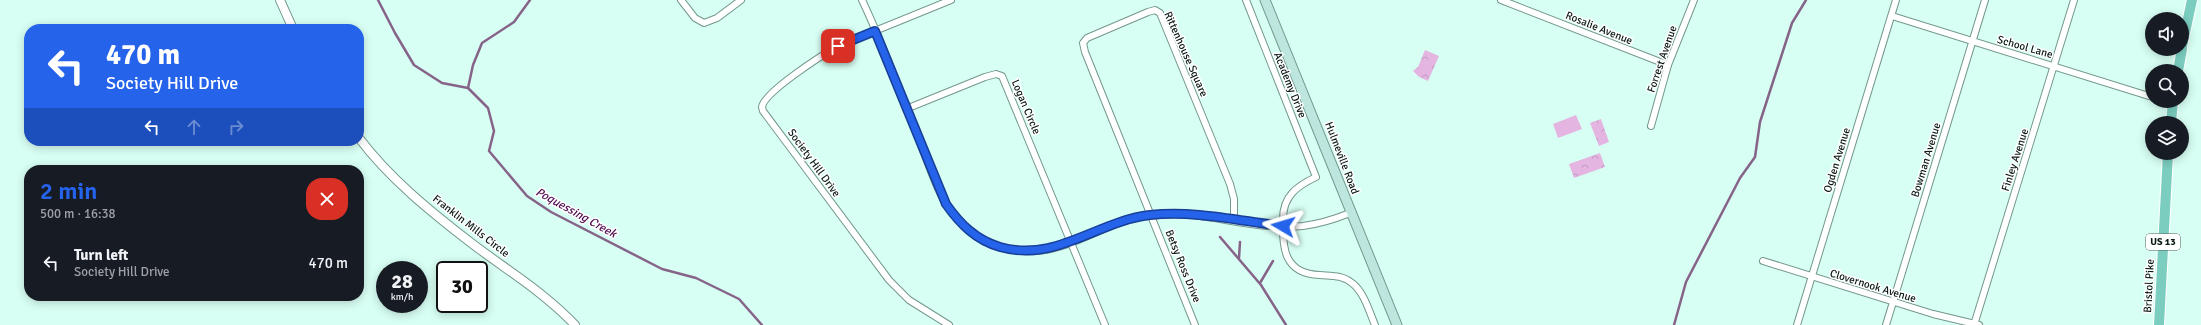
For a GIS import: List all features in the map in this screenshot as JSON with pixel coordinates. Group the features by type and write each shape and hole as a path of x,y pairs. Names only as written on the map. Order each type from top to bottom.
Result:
{"main road":[{"name":"Hulmeville Road","path":"1265,0 1334,168 1350,213 1397,325"},
{"path":"2189,14 2192,0"},
{"name":"Bristol Pike","path":"2159,325 2168,160"}],"street":[{"path":"280,0 291,24"},
{"path":"681,0 695,18 704,23 717,18 741,0"},
{"path":"862,0 940,193 954,216 973,234 994,245 1022,251 1047,250 1124,221 1152,215 1182,214 1283,226 1311,225 1350,213"},
{"path":"875,31 951,0"},
{"name":"Academy Drive","path":"1246,0 1316,177 1298,186 1288,196 1283,209 1283,226"},
{"name":"Rosalie Avenue","path":"1502,0 1668,65"},
{"name":"Forrest Avenue","path":"1651,126 1668,65 1694,0"},
{"name":"Ogden Avenue","path":"1797,325 1896,0"},
{"name":"Bowman Avenue","path":"1886,325 1974,42 1985,0"},
{"name":"Finley Avenue","path":"1976,325 2074,0"},
{"name":"Rittenhouse Square","path":"1152,215 1083,43 1087,38 1095,34 1155,10 1160,13 1230,184 1234,200 1234,221"},
{"name":"School Lane","path":"1892,16 2145,95"},
{"name":"Society Hill Drive","path":"875,31 850,40 822,55 768,96 762,106 768,117 889,280 914,304 949,325"},
{"name":"Logan Circle","path":"906,109 985,77 996,74 1002,76 1071,241"},
{"name":"Franklin Mills Circle","path":"364,144 402,184 470,242 525,281 575,325"},
{"name":"Betsy Ross Drive","path":"1152,215 1196,325"},
{"path":"1283,226 1284,250 1292,265 1306,274 1340,276 1353,283 1364,298 1375,325"},
{"path":"1071,241 1105,325"},
{"name":"Clovernook Avenue","path":"1763,261 1892,302 1976,325"}],"green space":[{"path":"1425,50 1439,56 1428,81 1419,77 1413,71 1418,67"},
{"path":"1576,115 1582,129 1558,138 1553,124"},
{"path":"1601,119 1609,142 1599,146 1590,123"},
{"path":"1600,153 1605,167 1574,178 1569,164"}],"waterway":[{"name":"Poquessing Creek","path":"378,0 414,65 442,83 468,88 488,108 494,131 489,151 527,196 551,212 662,269 696,278 739,299 762,325"},
{"path":"468,88 473,65 482,43 514,22 530,0"},
{"path":"1674,325 1686,282 1740,178 1755,157 1760,122 1792,23 1806,0"},
{"path":"1220,237 1261,285 1286,325"},
{"path":"1239,258 1240,242"},
{"path":"1260,283 1273,261"}],"route":[{"path":"838,46 875,31 940,193 946,204 954,216 973,234 994,245 1022,251 1047,250 1139,216 1165,214 1197,215 1234,221 1283,226"}]}
